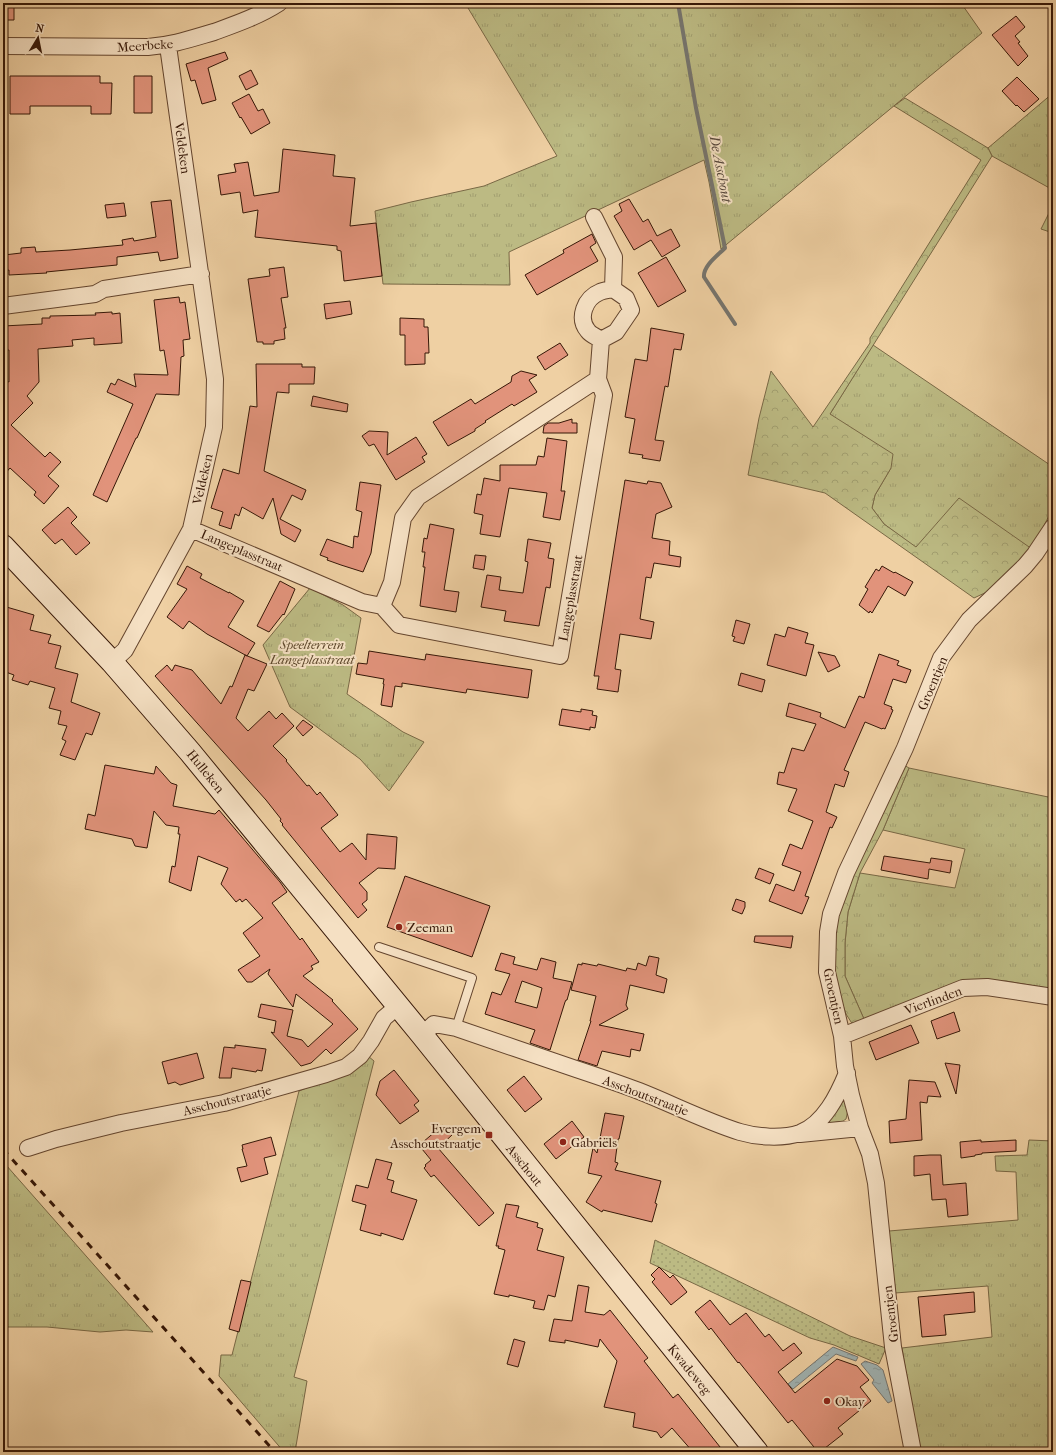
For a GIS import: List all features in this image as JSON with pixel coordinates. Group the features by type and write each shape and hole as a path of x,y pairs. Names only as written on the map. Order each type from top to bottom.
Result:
{"main road":[{"name":"Hulleken","path":"3,546 112,662 195,758 398,1006"},
{"name":"Asschout","path":"398,1006 623,1286"},
{"name":"Kwadeweg","path":"623,1286 757,1452"}],"street":[{"name":"Meerbeke","path":"3,46 168,46 238,24 267,11 278,3"},
{"name":"Veldeken","path":"112,662 125,650 191,529 214,427 215,379 168,46"},
{"path":"594,217 614,257 613,289"},
{"path":"3,306 95,294 104,289 201,274"},
{"path":"613,289 626,298 630,310 616,332 601,340 588,331 583,322 584,309 590,300 599,292 613,289"},
{"name":"Langeplasstraat","path":"191,529 362,602 382,606 399,625 560,656 604,395 598,379 601,340"},
{"path":"382,606 392,582 403,518 418,497 598,379"},
{"name":"Groentjen","path":"913,1452 893,1347 876,1183 870,1154 860,1128 847,1073 842,1036 827,972 826,944 831,914 846,873 905,748 941,658 969,620 1025,566 1053,527"},
{"name":"Vierlinden","path":"842,1036 963,988 987,987 1053,997"},
{"name":"Asschoutstraatje","path":"28,1148 85,1132 224,1103 346,1067 360,1056 371,1041 384,1018 398,1006"},
{"name":"Asschoutstraatje","path":"422,1035 434,1024 456,1028 638,1090 740,1132 759,1136 790,1135 807,1130 820,1119 840,1090 847,1073"},
{"path":"790,1135 860,1128"}],"lane":[{"path":"379,947 472,978 456,1028"}],"green space":[{"path":"465,3 961,3 982,33 721,249 704,160 509,252 510,285 383,284 375,211 484,186 557,156"},
{"path":"1053,93 1053,190 992,156 988,148"},
{"path":"905,98 988,148 992,156 830,414 893,454 891,468 875,495 872,508 884,524 916,547 959,498 1032,549 989,591 974,598 825,493 748,475 759,418 771,371 813,427 870,343 870,338 981,160 894,106"},
{"path":"1053,205 1053,233 1041,229"},
{"path":"873,345 1053,467 1053,508 1032,549 916,548 884,524 872,508 875,495 891,468 830,414"},
{"name":"Speelterrein Langeplasstraat","path":"310,588 343,605 361,618 347,694 403,732 424,742 389,791 360,759 290,707 263,645"},
{"path":"904,765 909,768 883,830 860,873 848,912 845,943 845,976 864,1019 853,1025 846,1014 838,991 832,963 832,946 842,894"},
{"path":"909,768 1053,798 1053,989 1006,981 975,980 864,1019 845,976 845,943 848,912 860,873 955,888 965,849 883,830"},
{"path":"368,1056 374,1061 294,1377 307,1381 295,1452 284,1452 219,1376 221,1355 232,1355 299,1091 356,1068"},
{"path":"844,1097 848,1110 846,1119 843,1121 826,1124"},
{"path":"1029,1140 1053,1141 1053,1452 919,1452 902,1348 992,1337 988,1286 895,1293 889,1231 1018,1220 1016,1172 996,1171 995,1156 1027,1155"},
{"path":"6,1165 153,1332 126,1330 100,1332 47,1327 3,1327 3,1166"},
{"path":"655,1240 850,1336 886,1348 879,1364 834,1345 810,1338 650,1263"}],"water":[{"path":"833,1347 858,1357 856,1361 836,1354 793,1389 788,1384"},
{"path":"865,1361 877,1365 883,1370 892,1401 888,1403 872,1383 874,1380 861,1364"}],"building":[{"path":"3,3 14,3 14,20 3,20"},
{"path":"1016,16 1025,27 1015,36 1020,42 1018,43 1028,56 1018,66 992,35"},
{"path":"225,52 228,59 208,68 216,100 202,104 195,80 191,81 186,64"},
{"path":"251,70 258,84 246,90 239,76"},
{"path":"10,76 100,76 100,83 112,83 111,114 91,114 91,106 30,106 30,114 10,114"},
{"path":"134,76 152,76 152,113 134,113"},
{"path":"1017,77 1039,99 1024,112 1002,91"},
{"path":"249,94 258,111 263,109 270,123 251,134 232,103"},
{"path":"283,149 335,155 333,176 355,178 350,226 376,223 382,276 344,281 341,251 337,250 337,246 255,237 258,210 243,213 240,192 221,195 218,175 236,172 234,164 248,162 254,196 279,192"},
{"path":"629,199 643,222 648,219 657,236 671,229 680,246 662,257 651,240 634,250 614,216 622,211 619,204"},
{"path":"171,200 178,258 160,261 158,252 117,257 117,265 46,272 47,273 9,275 9,270 4,271 4,255 21,253 21,248 35,247 36,252 70,250 123,245 122,240 133,238 134,241 156,237 151,202"},
{"path":"124,203 126,216 107,218 105,205"},
{"path":"592,234 596,243 590,247 598,261 537,295 525,275 564,253 563,250"},
{"path":"666,257 686,291 658,307 638,273"},
{"path":"284,267 288,297 281,298 286,328 284,328 285,339 274,341 274,344 263,344 263,342 257,342 248,279 270,276 269,269"},
{"path":"179,297 180,303 185,302 190,339 183,340 184,356 181,357 179,395 156,394 107,502 93,495 133,404 107,392 111,383 115,385 118,379 136,387 134,374 168,375 164,350 160,351 154,300"},
{"path":"350,301 352,314 326,319 324,304"},
{"path":"112,312 112,314 120,313 122,343 94,345 94,338 72,340 73,346 38,349 39,382 27,396 33,403 11,425 45,457 50,452 61,462 48,476 59,486 44,504 34,495 36,492 10,468 3,476 3,380 9,382 9,350 3,350 3,326 42,324 42,318 50,318 50,316 96,315 95,313"},
{"path":"400,318 424,319 424,327 428,327 429,353 425,353 425,364 405,365 405,335 400,335"},
{"path":"651,328 684,334 681,350 674,349 668,387 665,386 655,440 664,441 660,461 642,458 643,455 629,453 635,419 625,417 635,359 647,361"},
{"path":"560,343 568,355 545,370 537,357"},
{"path":"256,364 302,364 302,367 315,367 314,384 289,384 289,393 277,392 264,471 306,490 302,500 292,495 280,519 301,530 295,542 281,534 273,498 263,519 242,507 239,516 235,514 231,529 219,525 223,512 211,508 223,469 239,474 250,406 257,407"},
{"path":"521,371 537,375 529,380 537,392 514,406 512,404 485,421 486,422 475,429 475,431 448,446 433,422 471,399 475,404 511,382 512,376"},
{"path":"313,396 348,404 347,412 311,406"},
{"path":"572,419 572,423 577,423 577,433 543,433 544,426 548,423 559,423"},
{"path":"369,431 388,432 387,455 416,437 427,454 422,457 425,462 396,480 374,444 369,446 362,436"},
{"path":"547,438 567,441 561,491 565,491 560,520 543,517 547,493 509,488 500,537 480,534 483,515 474,513 477,494 481,495 484,478 500,481 500,465 536,465 538,456 544,457"},
{"path":"625,480 647,484 648,481 661,483 672,507 656,514 652,538 670,541 669,555 681,557 680,567 654,563 651,578 646,577 640,619 654,622 651,639 620,634 615,669 621,670 618,692 597,689 599,676 594,676"},
{"path":"360,482 381,485 371,553 363,572 327,560 328,558 320,555 327,539 353,548 354,536 358,537 362,512 356,510"},
{"path":"68,507 77,517 71,523 90,543 76,555 62,539 55,544 42,530"},
{"path":"430,524 454,529 444,590 459,592 456,612 420,606 425,567 423,567 425,552 422,552 424,538 427,539"},
{"path":"528,539 551,543 548,558 554,559 550,588 546,587 539,626 504,621 506,611 481,607 487,575 501,577 499,590 523,593 528,562 525,561"},
{"path":"475,555 486,556 484,570 473,568"},
{"path":"187,566 202,574 200,578 244,601 228,627 255,643 247,656 207,634 189,621 183,629 167,617 187,589 177,584"},
{"path":"882,566 913,582 905,596 888,586 872,613 870,611 869,613 859,605 868,589 865,587 876,569 879,571"},
{"path":"280,581 295,589 284,615 283,614 269,632 257,626"},
{"path":"3,606 34,615 30,630 51,635 48,643 61,646 55,668 78,674 71,702 100,713 92,735 86,733 75,760 60,755 66,741 62,739 67,726 58,724 61,711 49,708 55,688 30,681 28,685 12,680 14,675 3,671 3,638 6,626 3,625"},
{"path":"736,620 750,624 744,644 733,641 735,637 732,636"},
{"path":"788,627 808,633 805,643 814,645 806,676 767,665 775,634 785,637"},
{"path":"369,651 425,660 426,654 532,670 528,698 467,689 466,693 402,683 402,687 395,686 392,707 381,705 384,679 356,674 358,663 367,664"},
{"path":"818,652 835,656 840,666 828,672"},
{"path":"879,654 899,661 897,665 911,670 906,683 893,679 884,704 892,707 891,709 893,710 885,729 865,722 844,770 849,772 844,787 835,784 826,812 837,817 832,828 830,827 805,896 809,897 802,914 769,901 776,884 794,891 801,872 782,865 790,844 802,849 813,821 788,811 797,789 777,784 779,772 784,773 792,748 804,751 816,724 786,716 789,703 821,713 820,717 845,728 859,696 864,698"},
{"path":"245,655 267,664 254,691 248,689 236,718 248,731 269,711 276,719 282,713 294,726 273,746 287,760 286,761 307,786 309,785 317,795 320,792 338,815 321,828 340,852 352,843 366,860 367,834 397,837 395,869 378,868 359,883 367,892 367,900 362,904 367,910 358,918 282,825 283,824 280,821 281,819 266,800 155,676 167,665 172,671 175,665 192,670 221,704 230,686 232,687"},
{"path":"741,673 765,680 762,692 738,685"},
{"path":"562,709 581,712 581,709 593,711 592,715 597,716 595,728 590,727 590,730 559,725"},
{"path":"303,720 313,727 303,736 296,728"},
{"path":"105,765 154,774 156,766 171,783 177,785 173,806 215,814 219,810 280,882 287,892 272,903 300,940 302,938 319,962 311,966 313,969 303,976 333,1000 332,1001 358,1029 331,1054 326,1049 311,1063 301,1066 271,1032 274,1033 276,1021 258,1017 261,1004 293,1010 287,1036 302,1040 308,1047 333,1024 296,994 293,1007 268,974 270,969 252,982 247,982 238,970 260,956 243,933 263,918 246,899 242,902 240,899 236,902 221,884 228,868 198,856 191,891 169,882 172,866 175,867 180,834 178,834 179,827 166,825 154,811 147,848 135,846 132,839 85,829 88,814 95,816"},
{"path":"884,856 930,863 931,858 952,861 950,873 929,869 928,879 881,870"},
{"path":"759,868 774,874 770,884 755,878"},
{"path":"405,876 490,906 472,957 387,927"},
{"path":"736,899 745,902 745,907 742,914 732,910"},
{"path":"755,936 793,936 791,948 754,942"},
{"path":"501,953 515,957 513,964 537,970 541,958 556,962 553,978 572,982 550,1050 530,1043 535,1030 485,1014 492,992 501,995 510,974 495,970","holes":["522,981 542,988 537,1008 515,1002"]},
{"path":"649,956 659,958 656,975 667,979 664,993 630,985 626,1005 628,1009 599,1025 644,1034 640,1051 631,1049 630,1057 602,1051 597,1066 578,1060 591,1021 596,996 571,990 578,964 582,965 582,963 597,966 598,964 626,971 627,968 636,970 638,963 646,966"},
{"path":"954,1012 960,1031 937,1039 931,1021"},
{"path":"911,1025 919,1043 876,1060 869,1042"},
{"path":"235,1045 266,1049 262,1071 257,1070 256,1072 232,1068 231,1078 219,1078 224,1047 235,1048"},
{"path":"197,1053 204,1078 180,1085 175,1082 168,1084 162,1062"},
{"path":"945,1063 960,1065 956,1094"},
{"path":"394,1070 419,1101 414,1105 419,1111 400,1124 376,1095 380,1081"},
{"path":"524,1076 542,1099 525,1112 507,1090"},
{"path":"909,1080 935,1082 941,1097 928,1096 927,1103 920,1102 922,1140 890,1143 889,1121 906,1119"},
{"path":"605,1113 624,1116 618,1139 615,1162 618,1163 615,1170 661,1181 652,1222 603,1210 602,1212 586,1202 602,1176 588,1173 593,1148 597,1153"},
{"path":"572,1121 584,1137 556,1159 544,1144"},
{"path":"443,1125 452,1135 438,1148 494,1213 479,1226 434,1175 431,1177 424,1168 426,1166 425,1165 431,1160 422,1149 426,1146 423,1142"},
{"path":"271,1137 276,1155 264,1158 268,1174 241,1182 237,1168 247,1166 242,1145"},
{"path":"981,1140 981,1142 1016,1140 1016,1151 982,1153 975,1156 961,1158 960,1142"},
{"path":"941,1155 943,1185 966,1183 968,1215 948,1217 946,1199 932,1200 930,1174 914,1176 914,1156"},
{"path":"376,1159 392,1163 387,1179 394,1181 391,1192 417,1200 403,1240 381,1233 381,1236 360,1230 366,1205 352,1201 356,1185 368,1188"},
{"path":"506,1204 519,1206 516,1217 538,1223 537,1227 543,1229 537,1250 564,1257 555,1297 548,1295 544,1310 533,1308 535,1301 509,1295 509,1297 494,1294 505,1250 498,1248 499,1246 496,1246"},
{"path":"659,1267 670,1278 673,1275 687,1292 671,1305 652,1282 655,1279 651,1275"},
{"path":"241,1280 251,1282 239,1332 229,1329"},
{"path":"578,1285 589,1287 585,1312 604,1315 610,1310 648,1358 644,1361 673,1398 678,1394 724,1452 693,1452 672,1428 661,1438 657,1432 633,1427 635,1413 604,1407 617,1361 600,1339 598,1347 565,1340 565,1343 549,1341 554,1319 572,1321"},
{"path":"974,1292 975,1312 944,1315 946,1335 922,1337 918,1297"},
{"path":"710,1300 730,1325 746,1313 765,1337 769,1334 783,1351 794,1343 802,1353 778,1372 795,1393 837,1359 857,1366 869,1380 860,1387 871,1401 838,1428 843,1434 818,1452 792,1420 788,1423 711,1328 709,1330 695,1312"},
{"path":"514,1339 525,1342 518,1367 507,1364"}],"waterway":[{"name":"De Asschout","path":"678,3 696,108 725,248 708,265 704,273 704,277 735,324"}],"railway":[{"path":"3,1149 275,1452"}],"place":[{"name":"Zeeman","path":"399,927"},
{"name":"Evergem Asschoutstraatje","path":"489,1135"},
{"name":"Gabriëls","path":"563,1142"},
{"name":"Okay","path":"827,1401"}]}
